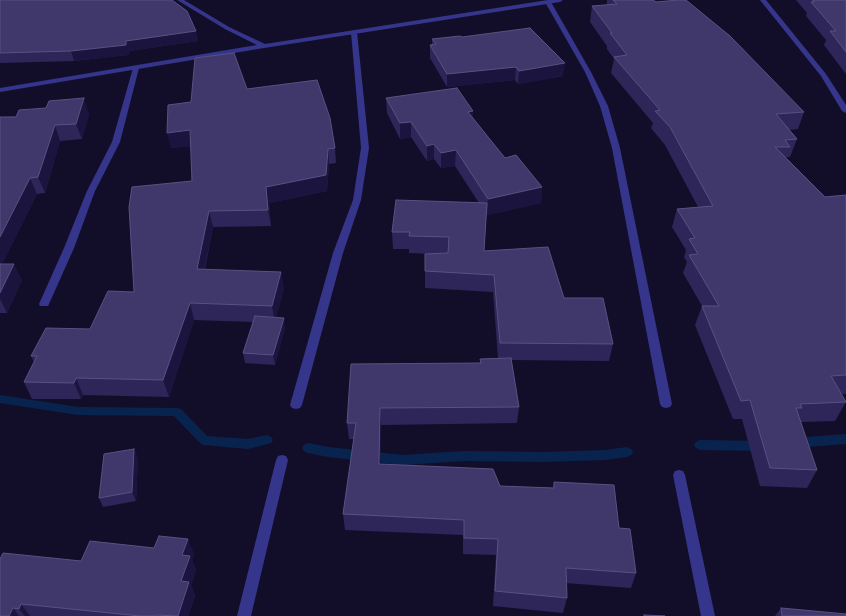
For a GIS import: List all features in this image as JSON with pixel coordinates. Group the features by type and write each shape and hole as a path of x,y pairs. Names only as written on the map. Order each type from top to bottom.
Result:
{"street":[{"path":"180,0 227,28 264,46"},
{"path":"0,90 264,46 560,0"},
{"path":"763,0 824,75 846,111"},
{"path":"548,2 588,72 604,106 616,148 666,404"},
{"path":"296,405 338,254 357,200 365,148 354,32"},
{"path":"44,304 69,248 91,191 116,142 136,68"},
{"path":"244,616 282,460"},
{"path":"679,475 708,616"}],"building":[{"path":"0,0 172,0 187,11 196,31 126,41 126,45 71,51 0,53"},
{"path":"613,0 653,0 656,2 686,0 730,36 804,112 776,114 797,139 785,140 790,147 775,147 825,197 846,195 846,375 831,376 846,402 800,404 802,408 796,408 817,470 770,468 750,400 741,401 702,306 719,306 689,255 698,254 689,239 695,238 677,209 713,206 670,127 655,111 660,110 614,57 627,55 592,6 617,4"},
{"path":"813,0 846,0 846,52 830,31 836,31 811,2 814,2"},
{"path":"530,28 565,63 519,71 516,67 447,74 430,45 436,44 432,39 462,37"},
{"path":"234,53 247,89 317,80 330,118 335,148 328,149 326,175 266,187 268,210 209,211 197,269 281,272 272,306 190,303 163,380 76,378 74,383 24,382 37,356 31,356 46,328 90,329 108,291 134,292 129,207 132,187 192,181 190,130 167,133 168,105 191,102 195,58"},
{"path":"457,88 473,111 468,112 505,158 516,155 542,187 488,199 456,150 441,153 434,144 427,146 411,122 400,123 386,98"},
{"path":"84,98 76,124 55,125 38,177 30,178 0,237 0,117 16,117 19,110 46,108 49,101"},
{"path":"396,200 487,203 484,251 548,247 564,298 603,298 613,344 500,343 494,275 425,271 425,254 448,253 449,237 409,236 410,232 392,232"},
{"path":"0,264 14,264 0,293"},
{"path":"255,316 284,318 273,355 243,353"},
{"path":"511,358 519,407 380,408 379,464 493,469 500,486 554,488 554,482 614,485 619,528 630,529 636,573 566,568 567,598 495,591 498,539 464,538 464,520 343,514 356,423 347,423 351,364 481,363 480,359"},
{"path":"134,449 132,492 99,498 104,454"},
{"path":"159,536 188,539 182,555 190,556 181,581 189,582 178,616 140,616 21,604 19,609 13,608 9,616 0,616 0,559 3,553 81,561 90,541 154,548"},
{"path":"781,608 846,614 846,616 782,616"},
{"path":"644,615 665,616 644,616"}],"waterway":[{"path":"0,399 78,411 177,412 204,440 248,444 267,440"},
{"path":"794,443 846,439"},
{"path":"700,445 762,446"},
{"path":"308,448 328,452 403,460 463,456 543,457 605,455 627,452"}]}
